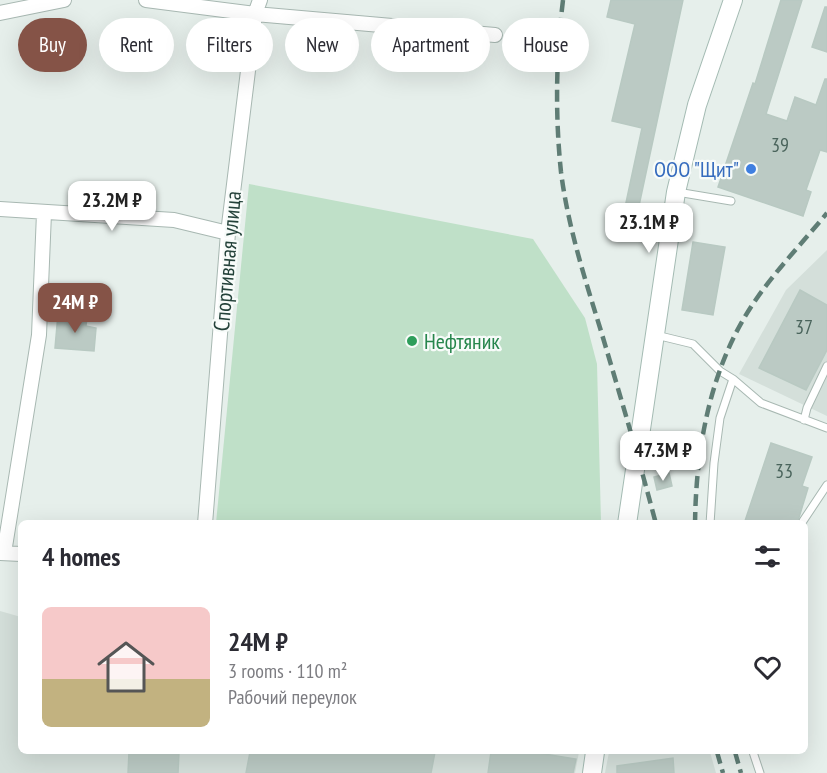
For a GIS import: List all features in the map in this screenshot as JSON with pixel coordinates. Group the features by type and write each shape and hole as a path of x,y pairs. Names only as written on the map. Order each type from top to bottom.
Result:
{"main road":[{"path":"628,520 676,192 697,105 732,0"},
{"path":"592,773 595,754"}],"street":[{"path":"0,13 64,0"},
{"path":"146,0 255,14 495,35"},
{"name":"Спортивная улица","path":"205,520 228,233 255,14 260,0"},
{"path":"0,209 174,220 228,233"},
{"path":"18,554 2,553 39,334 44,213"}],"lane":[{"path":"676,192 731,201"},
{"path":"656,335 693,344 720,371 761,403 827,428"},
{"path":"804,420 807,408 827,366"},
{"path":"710,520 720,418 733,379"},
{"path":"804,520 827,485"},
{"path":"754,754 760,773"}],"shaded area":[{"path":"827,250 827,416 739,374 786,290"},
{"path":"0,611 18,616 18,754 579,754 575,773 0,773"},
{"path":"609,754 711,754 716,773 605,773"}],"green space":[{"name":"Нефтяник","path":"249,184 533,239 585,318 597,364 601,520 216,520"}],"building":[{"path":"611,0 683,0 637,215 624,212 642,128 612,121 635,24 607,17"},
{"path":"781,0 802,0 766,114 787,121 795,97 816,105 825,79 827,79 827,152 820,150 806,190 811,192 803,216 718,187 753,83 755,84"},
{"path":"825,7 827,7 827,52 812,47"},
{"path":"693,242 725,247 713,315 682,310"},
{"path":"800,290 827,305 827,350 806,390 759,368"},
{"path":"58,314 87,317 86,326 96,328 94,351 55,348"},
{"path":"771,443 812,457 802,486 808,488 798,520 745,520"},
{"path":"669,473 672,486 657,490 654,477"},
{"path":"129,754 179,754 178,773 128,773"},
{"path":"250,754 435,754 431,773 246,773"},
{"path":"491,754 545,754 576,759 573,773 488,773"},
{"path":"673,758 674,773 617,773 617,766"}],"railway":[{"path":"563,0 557,108 564,192 578,253 655,520"},
{"path":"695,520 703,435 717,377 728,350 757,298 827,213"},
{"path":"718,754 723,773"},
{"path":"736,754 741,773"}],"place":[{"name":"ООО \"Щит\"","path":"751,169"},
{"name":"Нефтяник","path":"412,341"}]}
